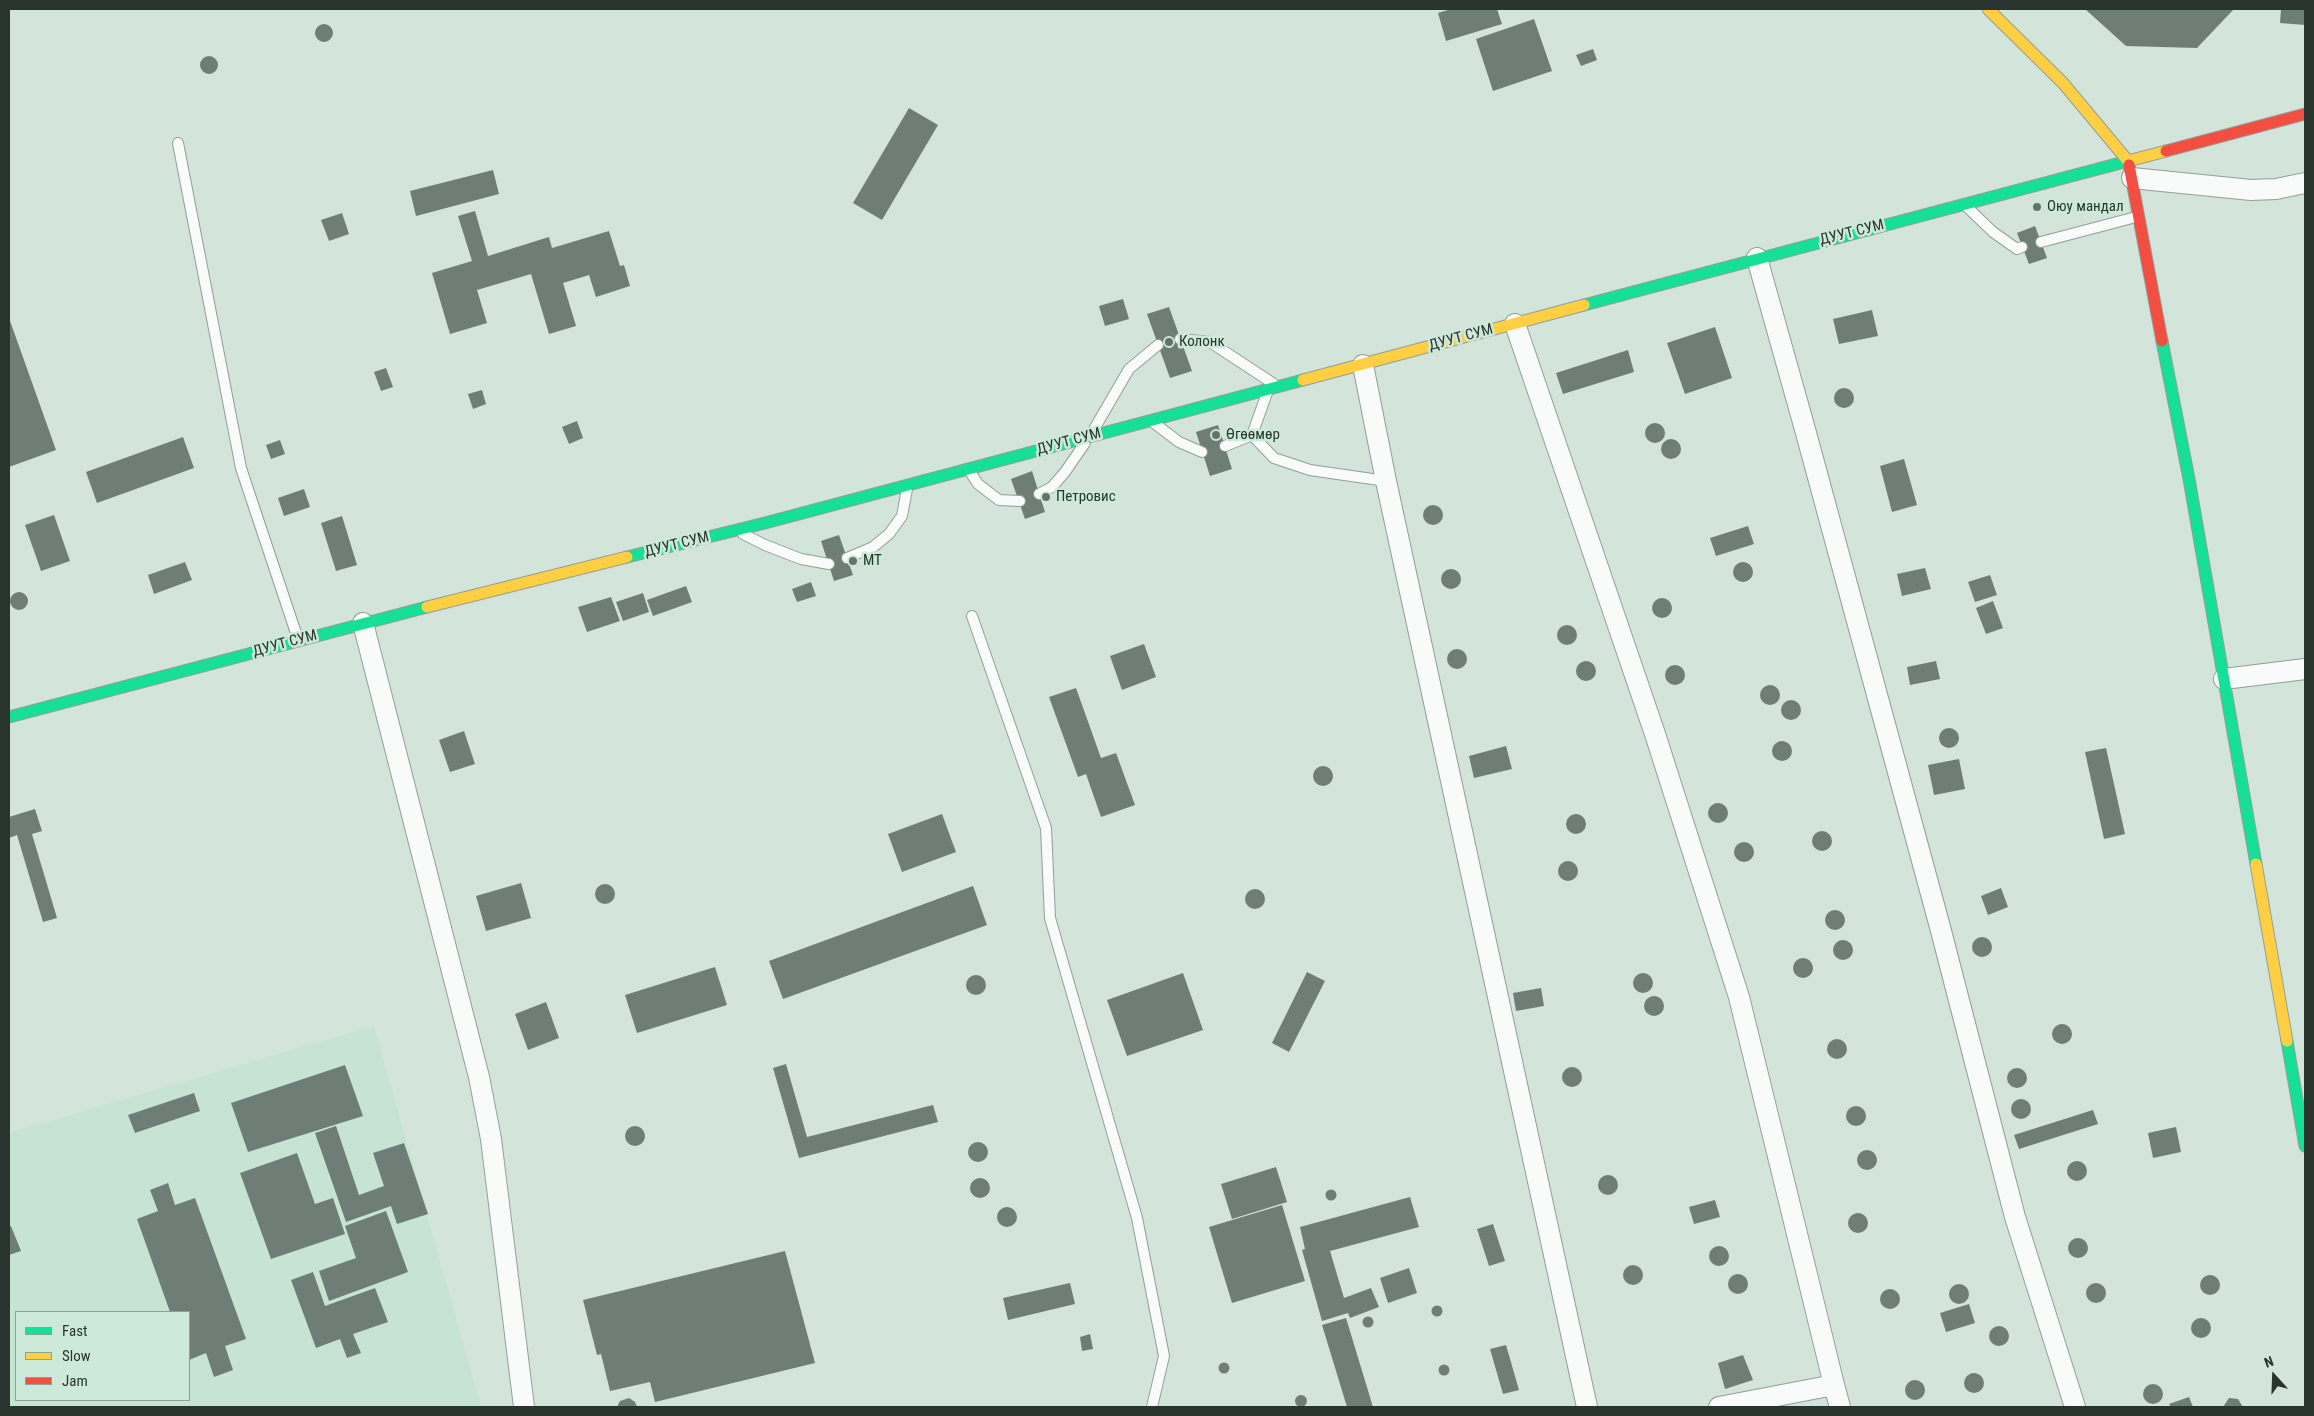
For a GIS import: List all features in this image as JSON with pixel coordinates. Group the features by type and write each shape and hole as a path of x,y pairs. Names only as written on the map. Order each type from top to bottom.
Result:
{"main road":[{"path":"1988,9 2064,83 2130,169 2224,679 2305,1146"},
{"name":"ДУУТ СУМ","path":"9,717 363,623 908,485 1363,365 1756,258 1965,204 2130,169 2305,114"}],"street":[{"path":"2130,169 2251,190 2276,189 2305,183"},
{"path":"1756,258 1878,699 2015,1217 2076,1407"},
{"path":"1515,324 1655,734 1740,997 1840,1407"},
{"path":"1363,365 1386,481 1587,1407"},
{"path":"363,623 488,1121 524,1407"},
{"path":"2224,679 2305,669"},
{"path":"1718,1407 1834,1385"}],"lane":[{"path":"178,143 241,468 298,640"},
{"path":"1965,204 1993,232 2017,249 2022,247"},
{"path":"2041,242 2140,216"},
{"path":"1180,339 1210,342 1274,388 1252,435 1225,446"},
{"path":"1039,494 1052,487 1065,472 1089,437 1129,369 1158,345"},
{"path":"1151,421 1179,442 1202,452"},
{"path":"1252,435 1274,458 1310,470 1386,481"},
{"path":"969,469 978,484 1000,500 1020,501"},
{"path":"847,558 873,547 888,534 902,516 908,485"},
{"path":"736,530 765,545 792,555 829,564"},
{"path":"972,616 1046,828 1050,918 1138,1218 1164,1356 1152,1407"}],"shaded area":[{"path":"374,1026 481,1407 9,1407 9,1133"}],"building":[{"path":"1451,9 1497,9 1502,24 1446,41 1438,13"},
{"path":"2085,9 2234,9 2197,48 2126,46"},
{"path":"2281,9 2305,9 2305,25 2280,23"},
{"path":"1534,19 1552,71 1493,91 1476,39"},
{"path":"324,24 330,27 333,33 330,39 324,42 318,39 315,33 318,27"},
{"path":"1593,49 1597,60 1581,66 1576,55"},
{"path":"209,56 215,59 218,65 215,71 209,74 203,71 200,65 203,59"},
{"path":"909,108 938,125 882,220 853,203"},
{"path":"493,170 499,194 416,216 410,191"},
{"path":"475,211 488,256 549,237 552,248 609,231 620,266 624,265 630,286 596,297 589,275 563,283 576,326 549,334 531,274 477,290 487,323 450,334 432,273 472,261 458,216"},
{"path":"342,213 349,234 329,241 321,220"},
{"path":"2035,226 2047,258 2029,264 2017,233"},
{"path":"1123,299 1129,319 1105,326 1099,306"},
{"name":"Колонк","path":"1169,307 1192,371 1170,378 1147,314"},
{"path":"1872,310 1878,336 1839,344 1833,319"},
{"path":"9,318 56,450 9,467"},
{"path":"1715,327 1732,378 1685,394 1667,343"},
{"path":"1628,350 1634,372 1563,394 1556,373"},
{"path":"386,368 393,387 381,391 374,372"},
{"path":"1844,388 1851,391 1854,398 1851,405 1844,408 1837,405 1834,398 1837,391"},
{"path":"482,390 486,404 473,409 468,394"},
{"path":"577,421 583,438 569,444 562,427"},
{"path":"1655,423 1662,426 1665,433 1662,440 1655,443 1648,440 1645,433 1648,426"},
{"path":"1218,425 1232,469 1210,476 1196,432"},
{"path":"183,437 194,468 97,503 86,472"},
{"path":"1671,439 1678,442 1681,449 1678,456 1671,459 1664,456 1661,449 1664,442"},
{"path":"280,440 285,454 271,459 266,445"},
{"path":"1904,459 1917,505 1892,512 1880,466"},
{"path":"1032,471 1045,512 1025,519 1011,479"},
{"path":"304,489 310,507 284,516 278,498"},
{"path":"1433,505 1440,508 1443,515 1440,522 1433,525 1426,522 1423,515 1426,508"},
{"path":"54,515 70,561 41,571 25,525"},
{"path":"342,516 357,565 336,571 321,523"},
{"path":"1748,526 1754,544 1716,556 1710,538"},
{"path":"839,535 853,575 834,581 821,541"},
{"path":"185,562 192,580 154,594 148,575"},
{"path":"1743,562 1750,565 1753,572 1750,579 1743,582 1736,579 1733,572 1736,565"},
{"path":"1925,568 1931,589 1902,596 1897,574"},
{"path":"1451,569 1458,572 1461,579 1458,586 1451,589 1444,586 1441,579 1444,572"},
{"path":"1990,575 1997,595 1975,602 1968,582"},
{"path":"811,582 816,596 797,602 792,589"},
{"path":"686,586 692,602 653,616 647,600"},
{"path":"19,592 25,595 28,601 25,607 19,610 13,607 10,601 13,595"},
{"path":"643,593 649,612 623,621 616,602"},
{"path":"611,597 620,621 587,632 578,607"},
{"path":"1662,598 1669,601 1672,608 1669,615 1662,618 1655,615 1652,608 1655,601"},
{"path":"1993,601 2003,628 1986,634 1976,608"},
{"path":"1567,625 1574,628 1577,635 1574,642 1567,645 1560,642 1557,635 1560,628"},
{"path":"1144,644 1156,677 1122,690 1110,656"},
{"path":"1457,649 1464,652 1467,659 1464,666 1457,669 1450,666 1447,659 1450,652"},
{"path":"1586,661 1593,664 1596,671 1593,678 1586,681 1579,678 1576,671 1579,664"},
{"path":"1936,661 1940,679 1910,685 1907,667"},
{"path":"1675,665 1682,668 1685,675 1682,682 1675,685 1668,682 1665,675 1668,668"},
{"path":"1770,685 1777,688 1780,695 1777,702 1770,705 1763,702 1760,695 1763,688"},
{"path":"1076,688 1101,758 1116,753 1135,805 1101,817 1086,774 1078,777 1049,697"},
{"path":"1791,700 1798,703 1801,710 1798,717 1791,720 1784,717 1781,710 1784,703"},
{"path":"1949,728 1956,731 1959,738 1956,745 1949,748 1942,745 1939,738 1942,731"},
{"path":"464,731 475,764 450,772 439,740"},
{"path":"1782,741 1789,744 1792,751 1789,758 1782,761 1775,758 1772,751 1775,744"},
{"path":"1506,746 1512,769 1474,778 1469,756"},
{"path":"2106,748 2125,834 2104,839 2085,752"},
{"path":"1959,759 1965,789 1934,795 1928,765"},
{"path":"1323,766 1330,769 1333,776 1330,783 1323,786 1316,783 1313,776 1316,769"},
{"path":"1718,803 1725,806 1728,813 1725,820 1718,823 1711,820 1708,813 1711,806"},
{"path":"35,809 42,831 32,834 57,918 43,922 17,835 9,838 9,817"},
{"path":"942,814 956,852 902,872 888,834"},
{"path":"1576,814 1583,817 1586,824 1583,831 1576,834 1569,831 1566,824 1569,817"},
{"path":"1822,831 1829,834 1832,841 1829,848 1822,851 1815,848 1812,841 1815,834"},
{"path":"1744,842 1751,845 1754,852 1751,859 1744,862 1737,859 1734,852 1737,845"},
{"path":"1568,861 1575,864 1578,871 1575,878 1568,881 1561,878 1558,871 1561,864"},
{"path":"521,883 531,918 486,931 476,896"},
{"path":"605,884 612,887 615,894 612,901 605,904 598,901 595,894 598,887"},
{"path":"973,886 987,925 783,999 769,961"},
{"path":"2001,888 2008,907 1988,915 1981,896"},
{"path":"1255,889 1262,892 1265,899 1262,906 1255,909 1248,906 1245,899 1248,892"},
{"path":"1835,910 1842,913 1845,920 1842,927 1835,930 1828,927 1825,920 1828,913"},
{"path":"1982,937 1989,940 1992,947 1989,954 1982,957 1975,954 1972,947 1975,940"},
{"path":"1843,940 1850,943 1853,950 1850,957 1843,960 1836,957 1833,950 1836,943"},
{"path":"1803,958 1810,961 1813,968 1810,975 1803,978 1796,975 1793,968 1796,961"},
{"path":"715,967 727,1005 637,1033 625,995"},
{"path":"1307,972 1325,981 1289,1052 1272,1043"},
{"path":"1183,973 1203,1030 1127,1056 1107,1000"},
{"path":"1643,973 1650,976 1653,983 1650,990 1643,993 1636,990 1633,983 1636,976"},
{"path":"976,975 983,978 986,985 983,992 976,995 969,992 966,985 969,978"},
{"path":"1541,988 1544,1006 1516,1011 1513,993"},
{"path":"1654,996 1661,999 1664,1006 1661,1013 1654,1016 1647,1013 1644,1006 1647,999"},
{"path":"546,1002 559,1038 528,1050 515,1014"},
{"path":"2062,1024 2069,1027 2072,1034 2069,1041 2062,1044 2055,1041 2052,1034 2055,1027"},
{"path":"1837,1039 1844,1042 1847,1049 1844,1056 1837,1059 1830,1056 1827,1049 1830,1042"},
{"path":"786,1064 807,1137 933,1105 938,1122 799,1158 773,1068"},
{"path":"345,1065 363,1116 248,1152 231,1103"},
{"path":"1572,1067 1579,1070 1582,1077 1579,1084 1572,1087 1565,1084 1562,1077 1565,1070"},
{"path":"2017,1068 2024,1071 2027,1078 2024,1085 2017,1088 2010,1085 2007,1078 2010,1071"},
{"path":"194,1093 200,1111 135,1133 128,1115"},
{"path":"2021,1099 2028,1102 2031,1109 2028,1116 2021,1119 2014,1116 2011,1109 2014,1102"},
{"path":"1856,1106 1863,1109 1866,1116 1863,1123 1856,1126 1849,1123 1846,1116 1849,1109"},
{"path":"2093,1110 2098,1124 2019,1149 2014,1135"},
{"path":"336,1126 359,1195 384,1186 373,1153 404,1143 428,1214 397,1224 391,1206 346,1222 315,1133"},
{"path":"635,1126 642,1129 645,1136 642,1143 635,1146 628,1143 625,1136 628,1129"},
{"path":"2176,1127 2181,1152 2153,1158 2148,1133"},
{"path":"978,1142 985,1145 988,1152 985,1159 978,1162 971,1159 968,1152 971,1145"},
{"path":"1867,1150 1874,1153 1877,1160 1874,1167 1867,1170 1860,1167 1857,1160 1860,1153"},
{"path":"297,1153 315,1204 333,1198 345,1234 271,1259 240,1173"},
{"path":"2077,1161 2084,1164 2087,1171 2084,1178 2077,1181 2070,1178 2067,1171 2070,1164"},
{"path":"1276,1167 1287,1202 1232,1219 1221,1184"},
{"path":"1608,1175 1615,1178 1618,1185 1615,1192 1608,1195 1601,1192 1598,1185 1601,1178"},
{"path":"980,1178 987,1181 990,1188 987,1195 980,1198 973,1195 970,1188 973,1181"},
{"path":"168,1183 175,1205 195,1198 246,1339 225,1346 233,1370 214,1377 206,1353 190,1360 190,1311 170,1311 137,1219 158,1211 150,1190"},
{"path":"1331,1189 1337,1195 1331,1201 1325,1195"},
{"path":"1410,1197 1419,1227 1330,1251 1344,1298 1371,1288 1379,1307 1350,1318 1348,1313 1322,1321 1302,1250 1305,1249 1300,1227"},
{"path":"1715,1200 1720,1217 1694,1224 1689,1207"},
{"path":"1282,1205 1305,1281 1232,1303 1209,1227"},
{"path":"1007,1207 1014,1210 1017,1217 1014,1224 1007,1227 1000,1224 997,1217 1000,1210"},
{"path":"386,1211 408,1272 329,1301 319,1271 356,1258 345,1226"},
{"path":"1858,1213 1865,1216 1868,1223 1865,1230 1858,1233 1851,1230 1848,1223 1851,1216"},
{"path":"1493,1224 1505,1261 1489,1266 1477,1229"},
{"path":"11,1226 21,1251 9,1255 9,1227"},
{"path":"2078,1238 2085,1241 2088,1248 2085,1255 2078,1258 2071,1255 2068,1248 2071,1241"},
{"path":"1719,1246 1726,1249 1729,1256 1726,1263 1719,1266 1712,1263 1709,1256 1712,1249"},
{"path":"785,1251 815,1363 655,1402 650,1382 610,1391 601,1354 597,1355 583,1300"},
{"path":"1633,1265 1640,1268 1643,1275 1640,1282 1633,1285 1626,1282 1623,1275 1626,1268"},
{"path":"1409,1268 1417,1293 1388,1303 1380,1278"},
{"path":"313,1272 325,1306 375,1288 388,1322 353,1334 361,1353 347,1358 340,1339 316,1348 291,1280"},
{"path":"1738,1274 1745,1277 1748,1284 1745,1291 1738,1294 1731,1291 1728,1284 1731,1277"},
{"path":"2210,1275 2217,1278 2220,1285 2217,1292 2210,1295 2203,1292 2200,1285 2203,1278"},
{"path":"1070,1283 1075,1304 1008,1320 1003,1298"},
{"path":"2096,1283 2103,1286 2106,1293 2103,1300 2096,1303 2089,1300 2086,1293 2089,1286"},
{"path":"1959,1284 1966,1287 1969,1294 1966,1301 1959,1304 1952,1301 1949,1294 1952,1287"},
{"path":"1890,1289 1897,1292 1900,1299 1897,1306 1890,1309 1883,1306 1880,1299 1883,1292"},
{"path":"1969,1304 1975,1323 1946,1332 1940,1313"},
{"path":"1437,1305 1443,1311 1437,1317 1431,1311"},
{"path":"1368,1316 1374,1322 1368,1328 1362,1322"},
{"path":"1346,1318 1373,1407 1347,1407 1322,1325"},
{"path":"2201,1318 2208,1321 2211,1328 2208,1335 2201,1338 2194,1335 2191,1328 2194,1321"},
{"path":"1999,1326 2006,1329 2009,1336 2006,1343 1999,1346 1992,1343 1989,1336 1992,1329"},
{"path":"1090,1334 1093,1349 1082,1351 1080,1337"},
{"path":"1506,1345 1519,1390 1503,1394 1490,1349"},
{"path":"1743,1355 1753,1380 1725,1389 1718,1363"},
{"path":"1224,1362 1230,1368 1224,1374 1218,1368"},
{"path":"1444,1364 1450,1370 1444,1376 1438,1370"},
{"path":"1974,1373 1981,1376 1984,1383 1981,1390 1974,1393 1967,1390 1964,1383 1967,1376"},
{"path":"1915,1380 1922,1383 1925,1390 1922,1397 1915,1400 1908,1397 1905,1390 1908,1383"},
{"path":"2153,1384 2160,1387 2163,1394 2160,1401 2153,1404 2146,1401 2143,1394 2146,1387"},
{"path":"1301,1395 1307,1401 1301,1407 1295,1401"},
{"path":"2189,1397 2193,1407 2171,1407 2169,1404"},
{"path":"629,1398 635,1402 637,1407 617,1407 620,1401"},
{"path":"2229,1398 2238,1399 2243,1407 2223,1407"}],"traffic: fast":[{"path":"1584,305 2128,161 2129,165"},
{"path":"2162,341 2189,479 2256,864"},
{"path":"627,557 765,523 1303,380"},
{"path":"9,717 427,607"},
{"path":"2287,1041 2305,1146"}],"traffic: slow":[{"path":"1988,9 2063,83 2128,161 2166,151"},
{"path":"1303,380 1584,305"},
{"path":"427,607 627,557"},
{"path":"2256,864 2287,1041"}],"traffic: jam":[{"path":"2166,151 2305,114"},
{"path":"2129,165 2162,341"}],"place":[{"name":"Оюу мандал","path":"2037,207"},
{"name":"Колонк","path":"1169,342"},
{"name":"Өгөөмөр","path":"1216,435"},
{"name":"Петровиc","path":"1046,497"},
{"name":"MT","path":"853,561"}]}
